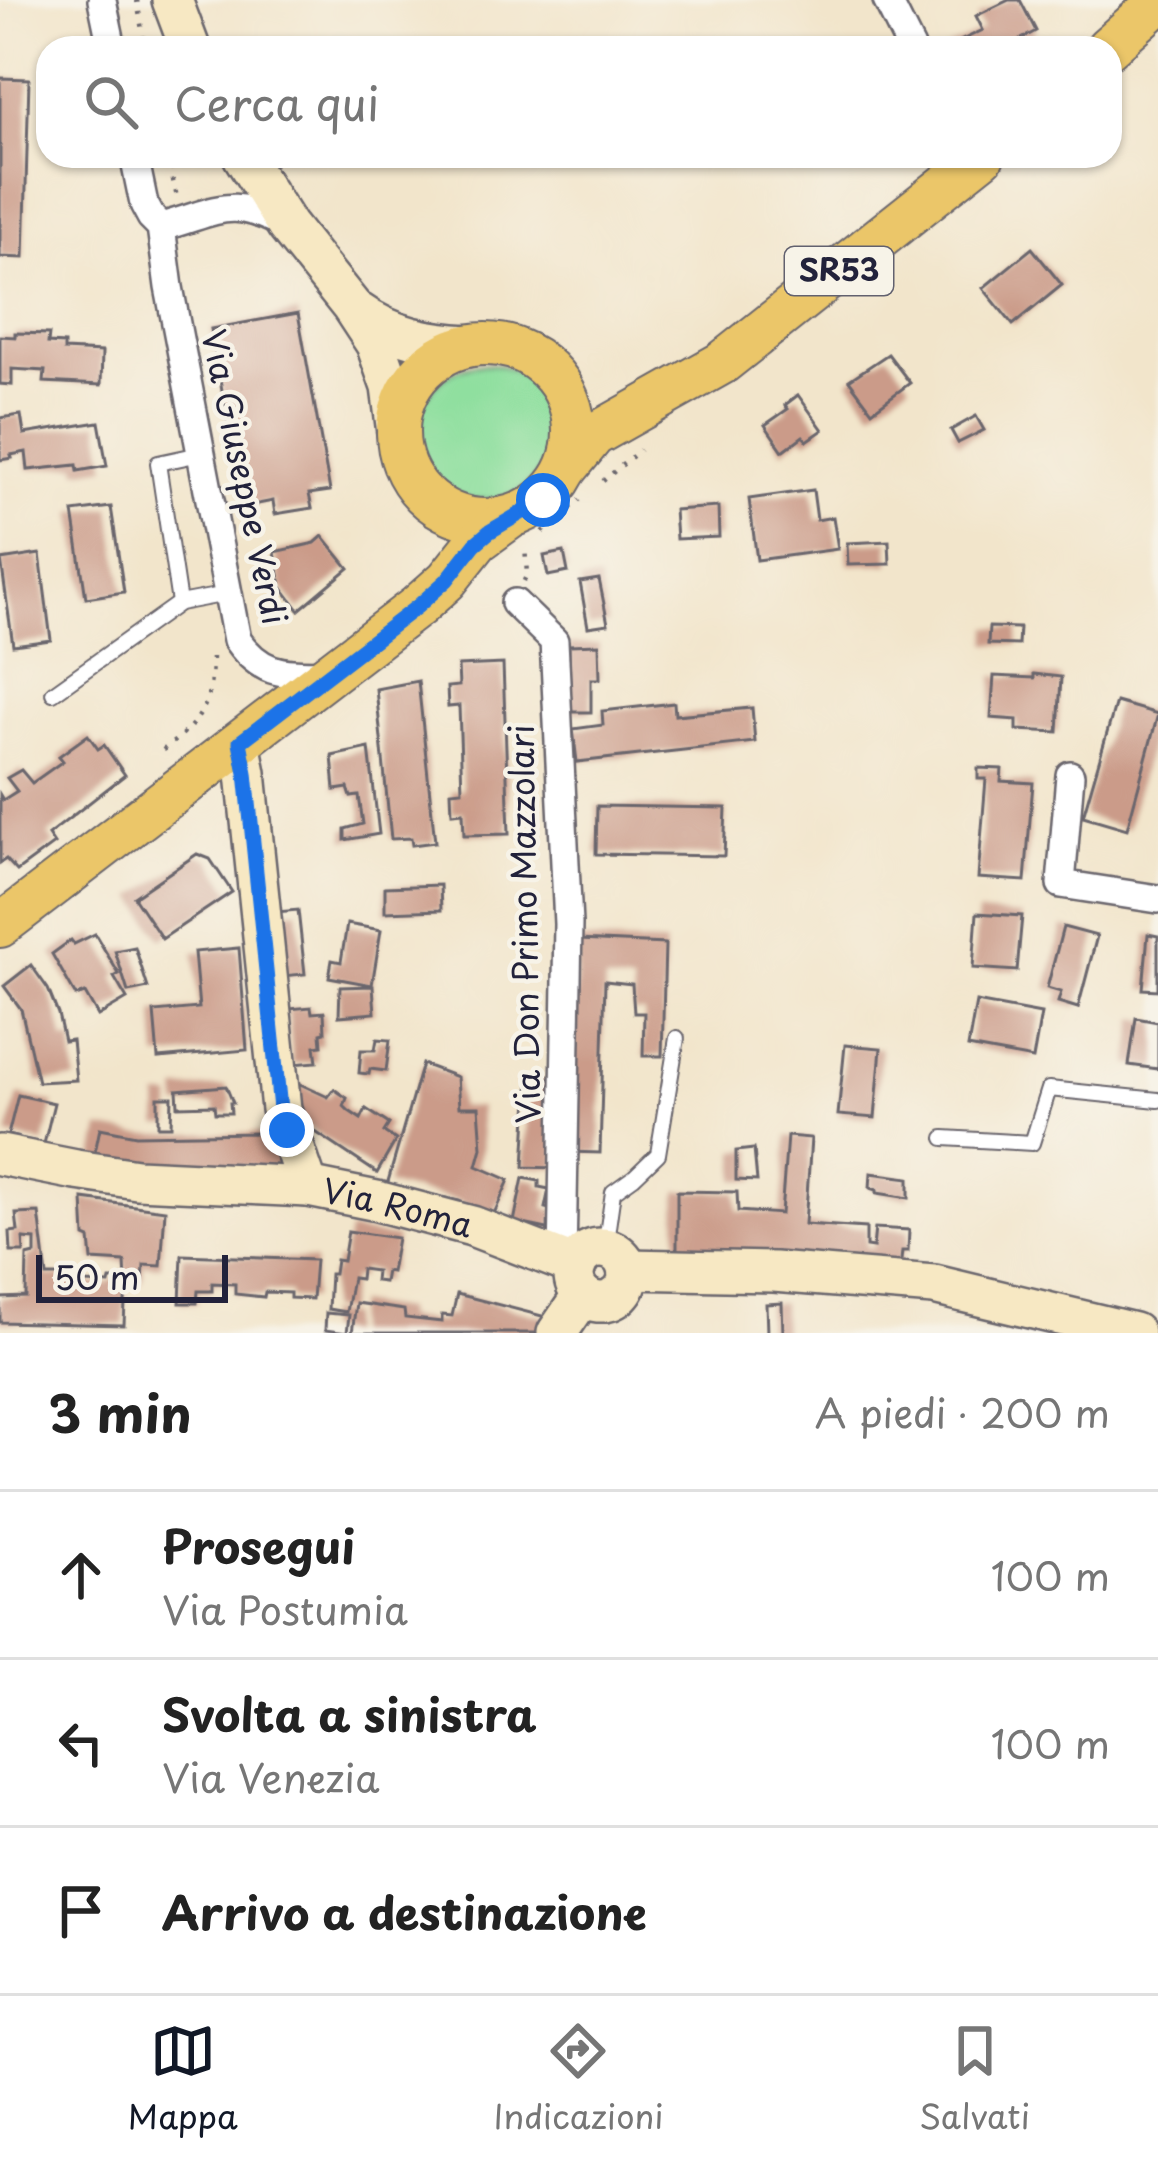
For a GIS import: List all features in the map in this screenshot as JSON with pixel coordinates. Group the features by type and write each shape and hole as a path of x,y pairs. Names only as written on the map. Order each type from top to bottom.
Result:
{"main road":[{"path":"1121,36 1158,3"},
{"name":"SR53","path":"691,382 742,348 963,168"},
{"path":"526,525 457,517 440,509 404,469 397,433 404,398 413,382 439,358 472,345 507,346 539,361 579,390 611,400 656,394 691,382"},
{"path":"552,373 574,420 567,468"},
{"path":"0,926 424,600 478,541 526,525 582,446 601,430 691,382"},
{"path":"414,484 435,557 434,577 424,600"}],"street":[{"path":"103,0 110,36"},
{"path":"172,0 186,36"},
{"path":"887,0 904,36"},
{"name":"Via Giuseppe Verdi","path":"136,168 151,217 170,217 169,287 237,640 250,658 267,669 328,674"},
{"path":"251,168 381,355 393,395 397,433"},
{"path":"170,217 241,207 287,226"},
{"path":"351,307 398,334 472,345"},
{"name":"Via Don Primo Mazzolari","path":"515,604 554,641 590,1268"},
{"path":"240,742 280,1109 308,1186"},
{"path":"1070,775 1061,884 1158,899"},
{"name":"Via Roma","path":"0,1155 137,1179 308,1186 472,1226 590,1268 774,1272 934,1285 1134,1333"},
{"path":"557,1333 590,1268"}],"lane":[{"path":"179,603 158,463 200,454"},
{"path":"53,693 179,603 227,594"},
{"path":"590,1268 613,1192 658,1154 677,1038"},
{"path":"944,1138 1032,1144 1049,1089 1158,1100"}],"path":[{"path":"137,0 143,36"},
{"path":"168,168 170,217"},
{"path":"526,525 641,449"},
{"path":"510,560 525,547 527,574 515,604"}],"green space":[{"path":"485,364 511,369 533,384 548,406 553,432 548,458 533,480 511,495 485,500 459,495 437,480 422,458 417,432 422,406 437,384 459,369"}],"building":[{"path":"1009,0 1020,0 1036,31 1027,36 970,36 983,30 976,16"},
{"path":"0,78 29,79 24,258 0,257"},
{"path":"1032,248 1062,285 1013,325 983,288"},
{"path":"298,313 330,491 309,494 312,508 275,514 273,501 243,507 211,329"},
{"path":"15,333 49,334 48,343 64,344 64,350 102,352 101,385 44,382 45,371 12,369 12,385 0,384 0,336 15,337"},
{"path":"888,354 910,383 872,411 849,380"},
{"path":"798,395 823,430 807,441 803,436 783,451 765,425 788,409 785,405"},
{"path":"21,415 24,434 99,422 107,466 28,470 26,452 0,460 0,418"},
{"path":"976,416 984,430 958,443 951,430"},
{"path":"813,490 817,520 833,517 838,549 757,560 749,499"},
{"path":"111,507 124,592 86,598 73,512"},
{"path":"718,507 719,537 676,539 674,510"},
{"path":"323,536 349,568 299,610 281,586 275,552 315,543"},
{"path":"889,541 890,564 848,565 847,543"},
{"path":"564,552 568,572 548,576 544,556"},
{"path":"40,554 51,640 13,645 1,560"},
{"path":"599,579 608,624 588,627 580,582"},
{"path":"989,627 1019,628 1018,645 988,644"},
{"path":"599,644 600,679 591,679 591,712 570,712 569,645"},
{"path":"503,664 509,834 464,835 463,812 452,813 451,791 462,790 459,706 448,707 447,687 459,686 458,666"},
{"path":"1034,674 1061,677 1058,732 1017,730 1017,720 991,718 994,676 1034,678"},
{"path":"418,681 435,842 412,845 411,838 391,839 376,689"},
{"path":"1116,702 1158,714 1127,829 1083,816"},
{"path":"674,703 675,715 752,708 755,742 577,762 573,729 603,725 602,711"},
{"path":"88,735 98,749 104,745 125,775 48,835 54,844 17,871 6,859 0,863 0,795 3,800 17,791 7,778 21,770 32,783"},
{"path":"369,748 379,834 345,840 345,829 363,824 359,796 351,797 348,788 335,790 332,756"},
{"path":"978,768 1002,769 1001,781 1033,783 1025,881 978,878 986,779 978,779"},
{"path":"597,806 726,808 724,856 596,854"},
{"path":"197,854 210,859 232,892 162,939 134,897"},
{"path":"440,885 441,910 385,912 385,887"},
{"path":"298,910 305,974 270,977 264,913"},
{"path":"977,913 1022,916 1017,971 973,968"},
{"path":"347,924 381,930 372,985 329,977 332,960 341,962"},
{"path":"1063,927 1097,936 1078,1008 1058,1002 1061,992 1047,988"},
{"path":"95,934 119,974 114,977 127,999 98,1016 85,993 76,996 52,954 71,940 74,944"},
{"path":"1148,934 1158,936 1158,990 1143,989"},
{"path":"578,940 665,944 662,1056 643,1056 644,1013 634,1013 632,984 605,981 600,1153 569,1152"},
{"path":"135,947 148,988 128,992 115,951"},
{"path":"239,948 247,1050 158,1058 154,1012 199,1008 194,952"},
{"path":"31,965 48,989 64,1041 72,1040 76,1080 38,1082 21,1009 4,986"},
{"path":"373,986 375,1013 339,1016 340,987"},
{"path":"976,1002 1041,1014 1033,1059 968,1047"},
{"path":"311,1007 312,1013 324,1012 322,1045 315,1046 317,1062 293,1064 288,1009"},
{"path":"1136,1018 1158,1022 1158,1069 1129,1065"},
{"path":"377,1039 390,1040 386,1071 359,1073 361,1050 375,1050"},
{"path":"845,1045 881,1048 875,1118 838,1115"},
{"path":"422,1064 457,1077 459,1107 479,1107 482,1148 477,1166 509,1180 492,1218 459,1201 387,1185"},
{"path":"529,1079 558,1079 556,1168 524,1167"},
{"path":"300,1084 328,1097 334,1089 347,1098 344,1106 361,1119 366,1109 389,1124 384,1132 396,1140 377,1173 296,1119"},
{"path":"226,1086 233,1103 231,1113 215,1113 214,1105 178,1106 177,1090"},
{"path":"18,1095 54,1103 44,1144 8,1135"},
{"path":"158,1097 172,1097 171,1126 158,1126"},
{"path":"100,1128 136,1135 259,1133 261,1141 279,1138 282,1168 93,1162"},
{"path":"787,1136 811,1138 805,1224 866,1228 866,1247 873,1248 875,1228 909,1230 908,1251 902,1251 900,1270 677,1253 677,1191 737,1192 738,1211 781,1214"},
{"path":"754,1149 757,1181 736,1180 736,1151"},
{"path":"871,1173 909,1178 909,1198 877,1193 870,1188"},
{"path":"523,1178 549,1189 545,1208 556,1211 552,1230 514,1222"},
{"path":"83,1199 165,1210 161,1266 144,1265 143,1282 126,1282 125,1262 92,1260"},
{"path":"39,1213 47,1276 84,1276 84,1283 126,1280 124,1325 0,1322 0,1298 26,1297 27,1256 35,1254 35,1240 23,1239 24,1252 11,1252 10,1232 18,1231 16,1214"},
{"path":"348,1231 397,1238 391,1272 386,1271 384,1282 375,1281 376,1271 361,1269 360,1279 352,1278 346,1312 328,1309 330,1274 334,1274 336,1260 343,1261"},
{"path":"182,1255 315,1260 312,1299 290,1298 290,1293 235,1294 235,1284 212,1283 212,1291 198,1291 197,1303 180,1303"},
{"path":"457,1294 546,1317 538,1333 352,1333 356,1303 404,1310 405,1318 442,1322 442,1315 452,1316"},
{"path":"782,1303 783,1333 767,1333 766,1304"},
{"path":"326,1313 349,1315 347,1333 325,1330"}],"route":[{"path":"287,1130 280,1109 240,742 418,606 489,532 543,500"}]}
